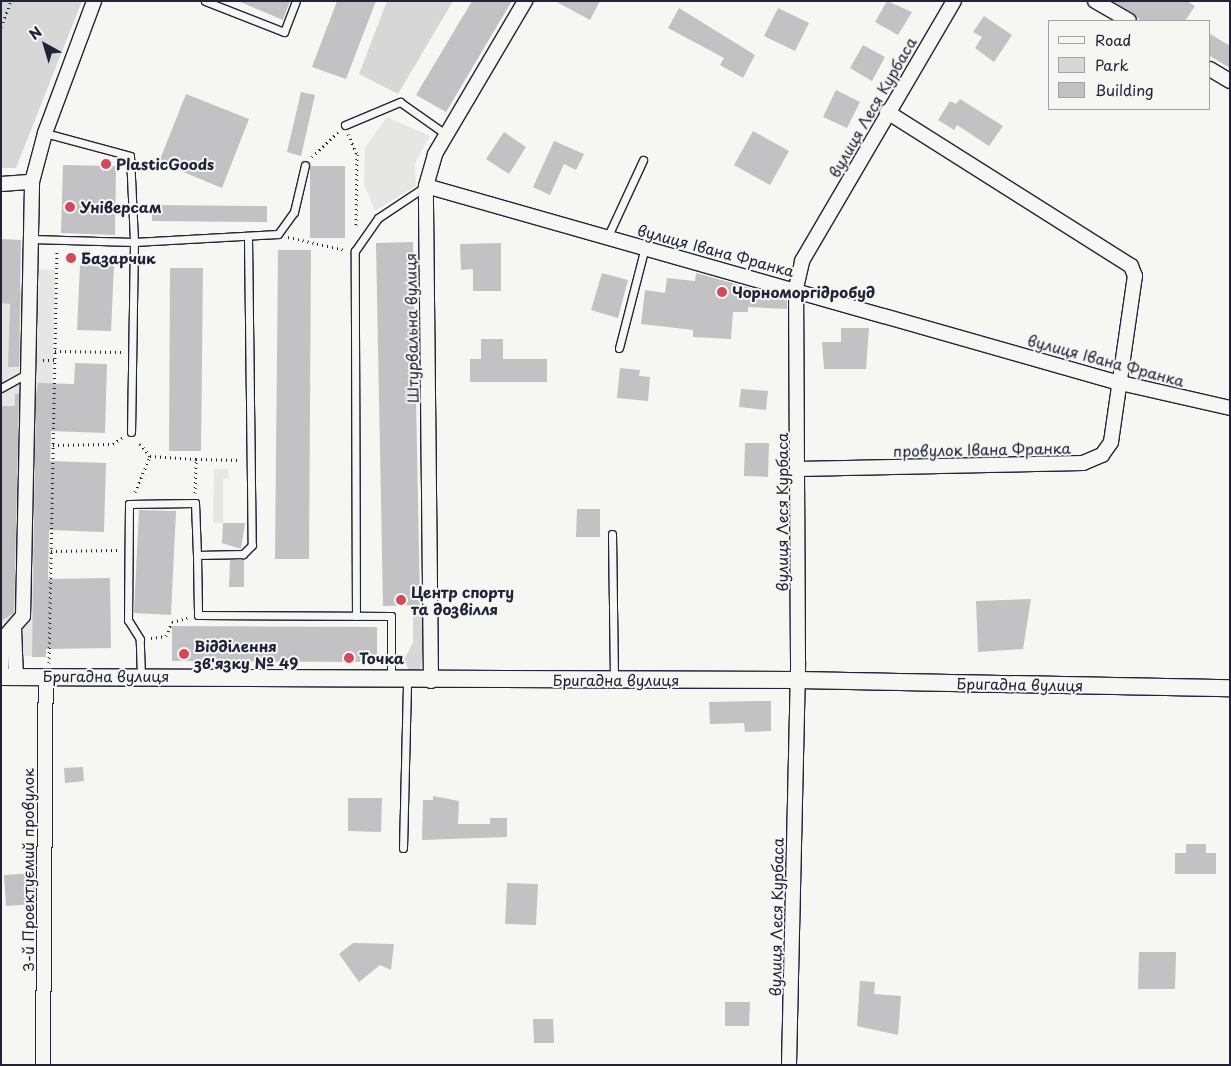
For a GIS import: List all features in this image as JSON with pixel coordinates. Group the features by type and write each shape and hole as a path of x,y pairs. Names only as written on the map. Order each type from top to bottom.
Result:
{"street":[{"path":"8,677 2,640 23,616 32,182 45,133 94,1"},
{"name":"Штурвальна вулиця","path":"431,681 426,186 435,154 526,1"},
{"name":"вулиця Леся Курбаса","path":"789,1065 798,680 796,288 802,261 887,112 954,1"},
{"path":"1095,1 1126,20"},
{"path":"1211,70 1230,81"},
{"name":"провулок Івана Франка","path":"798,468 1082,463 1102,455 1111,442 1116,382 1135,276 1131,266 887,112"},
{"path":"1,184 32,182"},
{"name":"вулиця Івана Франка","path":"426,186 607,238 645,246 796,288 1116,382 1230,408"},
{"name":"3-й Проектуємий провулок","path":"43,1065 47,676"},
{"name":"Бригадна вулиця","path":"8,677 141,676 431,681 798,680 1230,688"}],"lane":[{"path":"205,1 284,32 296,1"},
{"path":"344,125 400,102 447,135"},
{"path":"45,133 130,156 134,242 131,432"},
{"path":"607,238 643,160"},
{"path":"31,239 134,242 248,238 278,234 294,212 305,165"},
{"path":"356,616 355,251 378,218 426,186"},
{"path":"197,555 243,554 252,545 248,238"},
{"path":"618,348 645,246"},
{"path":"1,388 28,373"},
{"path":"141,676 140,639 128,620 129,504 195,503 198,615 391,616 399,680 403,848"},
{"path":"612,534 614,680"}],"path":[{"path":"1,27 11,1"},
{"path":"278,234 355,251 357,154 344,125 305,165"},
{"path":"47,676 58,239"},
{"path":"55,351 132,352"},
{"path":"53,445 113,444 131,432 150,456 251,460"},
{"path":"129,504 150,456"},
{"path":"195,503 196,459"},
{"path":"51,551 129,549"},
{"path":"140,639 166,636 172,622 198,615"}],"shaded area":[{"path":"387,117 430,136 415,163 416,186 375,211 364,184 365,147"},
{"path":"24,269 55,270 46,657 7,655 1,646 1,291 24,292"},
{"path":"214,469 228,469 229,478 223,479 223,523 213,523"}],"green space":[{"path":"1,1 82,1 16,168 1,168"},
{"path":"387,1 453,1 398,94 359,74"},
{"path":"419,612 428,616 429,643 423,644 421,669 410,672 404,660 413,642 413,617"}],"building":[{"path":"238,1 290,1 283,20"},
{"path":"337,1 376,1 346,79 312,67"},
{"path":"472,1 512,1 446,112 416,95"},
{"path":"555,1 600,1 590,20"},
{"path":"887,1 912,12 898,35 875,22"},
{"path":"1113,1 1187,1 1195,6 1186,20 1141,20"},
{"path":"679,8 755,55 743,78 720,65 724,58 668,28"},
{"path":"778,8 809,23 795,51 764,36"},
{"path":"984,16 1012,35 994,62 975,48 982,37 973,32"},
{"path":"1211,35 1230,46 1230,68 1211,57"},
{"path":"863,45 885,57 872,81 850,68"},
{"path":"836,90 860,102 847,128 823,117"},
{"path":"301,92 315,95 301,156 287,152"},
{"path":"186,94 249,119 222,188 159,162"},
{"path":"960,99 1003,126 989,146 957,125 954,130 938,120 950,101 956,104"},
{"path":"753,131 789,151 770,185 734,165"},
{"path":"504,132 526,147 509,174 486,159"},
{"path":"554,141 584,154 576,170 564,164 550,195 533,187"},
{"path":"63,165 116,166 115,235 61,233"},
{"path":"310,166 345,166 345,238 310,238"},
{"path":"152,205 267,206 267,222 152,221"},
{"path":"1,239 21,240 19,367 8,367 10,304 1,303"},
{"path":"413,242 420,605 383,606 376,243"},
{"path":"501,243 501,291 473,291 473,269 461,270 460,244"},
{"path":"278,250 311,250 309,559 275,559"},
{"path":"80,265 114,266 111,331 77,330"},
{"path":"170,268 203,268 201,451 169,451"},
{"path":"602,273 628,280 618,318 591,310"},
{"path":"696,273 787,298 787,309 748,307 748,312 733,312 731,339 693,337 693,330 641,324 645,290 665,293 667,278 695,281"},
{"path":"841,328 869,328 866,369 824,369 822,342 841,342"},
{"path":"481,339 503,339 503,359 547,359 547,382 470,382 470,359 481,359"},
{"path":"75,363 107,364 105,433 51,431 50,461 106,463 104,532 49,530 48,579 110,578 111,648 46,649 46,657 32,657 36,395 38,383 74,384"},
{"path":"620,368 640,370 639,376 650,377 648,401 617,398"},
{"path":"741,389 768,391 766,410 739,407"},
{"path":"15,394 19,394 14,613 1,621 1,406 15,406"},
{"path":"745,443 769,443 768,477 744,476"},
{"path":"577,509 600,509 600,537 576,537"},
{"path":"139,510 176,511 171,615 134,613"},
{"path":"223,523 245,523 241,549 222,543"},
{"path":"244,559 244,587 229,587 230,560"},
{"path":"1031,599 1023,649 978,652 976,601"},
{"path":"172,626 377,627 377,662 172,661"},
{"path":"771,701 771,731 745,732 744,723 710,724 709,702"},
{"path":"83,767 84,781 65,783 64,768"},
{"path":"433,796 459,801 458,824 490,824 490,818 507,818 507,837 422,840 423,800 433,800"},
{"path":"348,798 382,798 381,832 348,831"},
{"path":"1186,844 1206,844 1206,853 1216,853 1216,874 1175,874 1175,853 1186,853"},
{"path":"36,873 35,904 6,906 4,875"},
{"path":"507,883 538,884 536,925 505,924"},
{"path":"353,943 394,944 391,970 380,965 359,982 339,954"},
{"path":"1139,952 1176,952 1175,989 1138,989"},
{"path":"860,981 875,982 874,994 901,996 898,1035 857,1026"},
{"path":"725,1002 750,1002 749,1026 725,1026"},
{"path":"533,1019 553,1019 554,1043 534,1043"}],"place":[{"name":"PlasticGoods","path":"106,164"},
{"name":"Універсам","path":"70,207"},
{"name":"Базарчик","path":"71,258"},
{"name":"Чорноморгідробуд","path":"722,292"},
{"name":"Центр спорту та дозвілля","path":"401,600"},
{"name":"Відділення зв'язку № 49","path":"184,654"},
{"name":"Точка","path":"349,658"}]}
